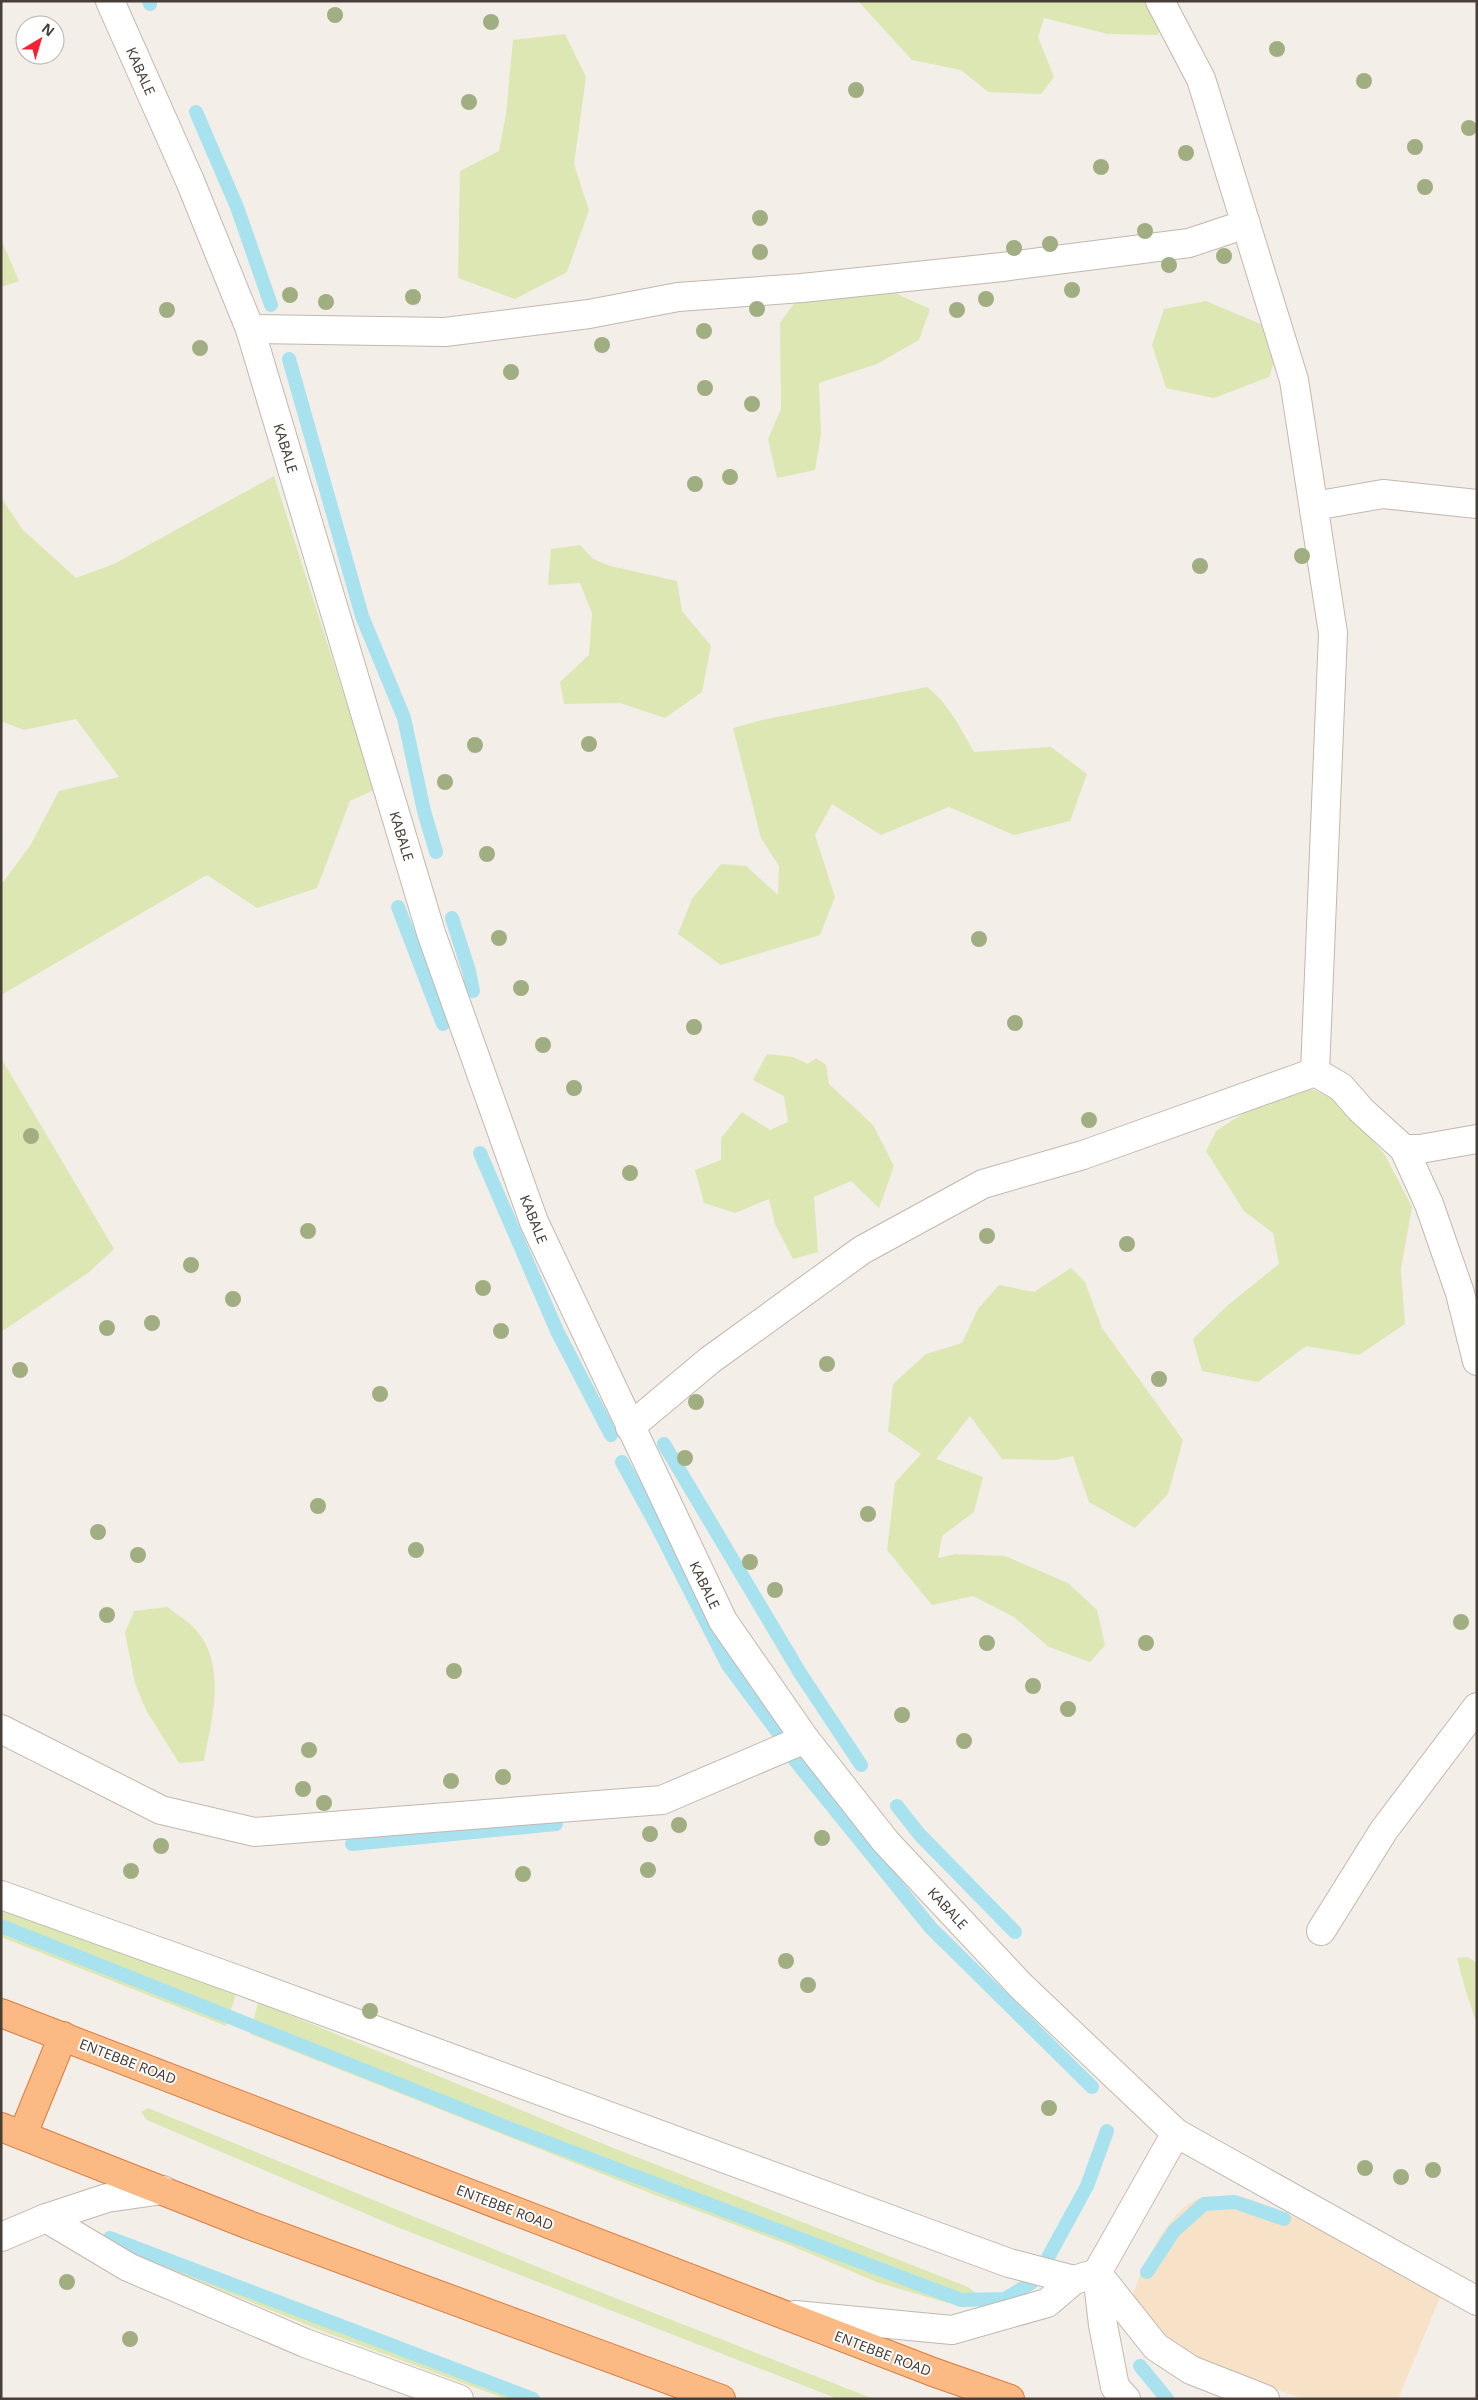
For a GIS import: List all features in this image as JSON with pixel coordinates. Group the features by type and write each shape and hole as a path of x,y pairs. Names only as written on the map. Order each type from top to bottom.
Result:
{"highway":[{"name":"ENTEBBE ROAD","path":"1,2013 933,2372 1010,2399"},
{"path":"63,2036 12,2130 268,2232 720,2399"}],"street":[{"name":"KABALE","path":"110,1 190,181 250,329 431,933 534,1222 723,1621 806,1739 886,1842 1020,1986 1176,2133 1477,2301"},
{"path":"1160,1 1201,79 1294,380 1333,633 1315,1072"},
{"path":"250,329 445,332 588,314 678,297 811,287 1002,267 1170,246 1189,243 1246,224"},
{"path":"1314,506 1383,494 1477,504"},
{"path":"630,1428 710,1360 862,1250 983,1184 1083,1155 1315,1072 1341,1087 1361,1110 1404,1149 1429,1204 1460,1293 1477,1361"},
{"path":"1404,1149 1420,1149 1477,1139"},
{"path":"1321,1931 1384,1830 1477,1707"},
{"path":"1,1729 161,1810 254,1832 662,1800 806,1739"},
{"path":"1,1895 242,1981 1009,2263 1085,2277 1156,2348 1191,2370 1265,2399"},
{"path":"780,2313 952,2330 1047,2303 1085,2277 1176,2133"},
{"path":"1,2236 46,2218 107,2198 163,2190"},
{"path":"46,2218 128,2267 305,2343 459,2399"},
{"path":"1085,2277 1103,2325 1115,2387 1126,2399"}],"green space":[{"path":"858,1 1174,1 1178,11 1157,35 1108,34 1044,18 1038,37 1054,77 1041,94 988,92 961,70 912,60"},
{"path":"565,34 586,77 574,164 589,210 567,272 515,299 458,278 460,171 499,151 506,114 513,40"},
{"path":"1,239 19,281 1,287"},
{"path":"865,271 901,296 930,309 919,340 877,364 819,383 821,434 815,470 777,478 768,439 781,409 780,323 795,302"},
{"path":"1206,301 1263,325 1277,352 1269,377 1214,398 1166,388 1152,345 1164,309"},
{"path":"274,476 374,790 350,801 317,888 257,908 207,875 1,995 1,885 30,846 59,791 119,777 76,719 24,730 1,721 1,497 22,529 76,578 114,564"},
{"path":"580,545 593,559 610,566 677,581 682,611 711,646 702,692 665,718 620,703 564,704 560,682 589,655 592,613 580,583 548,585 551,549"},
{"path":"927,687 948,709 974,752 1051,747 1087,774 1070,821 1014,835 949,807 881,835 832,804 815,835 835,897 820,935 721,965 678,934 692,899 721,864 746,866 778,895 779,866 761,838 733,728 762,720"},
{"path":"767,1054 793,1057 808,1064 816,1058 826,1065 829,1084 873,1125 894,1166 879,1208 851,1181 814,1197 818,1252 793,1259 775,1224 769,1199 735,1213 704,1203 695,1170 721,1160 721,1138 742,1112 770,1130 788,1122 784,1096 753,1080"},
{"path":"1,1058 114,1249 88,1273 1,1332"},
{"path":"1312,1089 1340,1103 1385,1155 1412,1207 1401,1269 1405,1324 1359,1355 1306,1346 1258,1382 1202,1371 1193,1339 1228,1305 1279,1264 1273,1233 1244,1211 1206,1151 1216,1131 1261,1102"},
{"path":"1071,1268 1085,1282 1102,1328 1183,1440 1168,1494 1135,1528 1089,1502 1073,1456 1055,1460 1002,1459 970,1416 936,1459 983,1477 974,1512 942,1536 938,1558 956,1554 1005,1556 1068,1583 1097,1610 1105,1645 1090,1662 1049,1647 1014,1617 973,1596 932,1605 887,1550 895,1483 921,1454 888,1431 893,1384 926,1354 962,1343 978,1309 999,1285 1034,1292"},
{"path":"167,1607 194,1628 205,1642 211,1658 215,1692 211,1728 204,1761 179,1763 146,1710 135,1683 125,1633 134,1611"},
{"path":"1,1905 236,1994 226,2026 1,1937"},
{"path":"1468,1957 1477,1963 1477,2024 1457,1958"},
{"path":"258,2002 601,2143 968,2287 983,2299 948,2303 879,2283 792,2246 655,2195 250,2034"},
{"path":"148,2108 577,2283 874,2399 838,2399 392,2225 147,2120 141,2112"},
{"path":"103,2237 523,2399 506,2399 327,2333 122,2250"}],"sand":[{"path":"1224,2196 1251,2199 1287,2213 1441,2295 1398,2399 1304,2399 1214,2368 1158,2331 1132,2299 1141,2273 1157,2241 1178,2214 1189,2204 1200,2198"}],"waterway":[{"path":"196,112 237,207 271,305"},
{"path":"289,359 362,616 404,718 424,811 436,852"},
{"path":"398,907 443,1024"},
{"path":"452,918 469,971 473,991"},
{"path":"480,1153 557,1331 611,1435"},
{"path":"664,1444 800,1673 861,1765"},
{"path":"622,1462 728,1665 780,1735"},
{"path":"794,1759 931,1928 1092,2087"},
{"path":"897,1806 920,1835 1015,1932"},
{"path":"352,1844 556,1824"},
{"path":"1,1926 511,2129 961,2300 1005,2299 1031,2283"},
{"path":"1045,2263 1087,2186 1107,2131"},
{"path":"1147,2272 1174,2231 1204,2204 1235,2202 1284,2219"},
{"path":"110,2238 533,2399"},
{"path":"1140,2366 1167,2399"}]}
